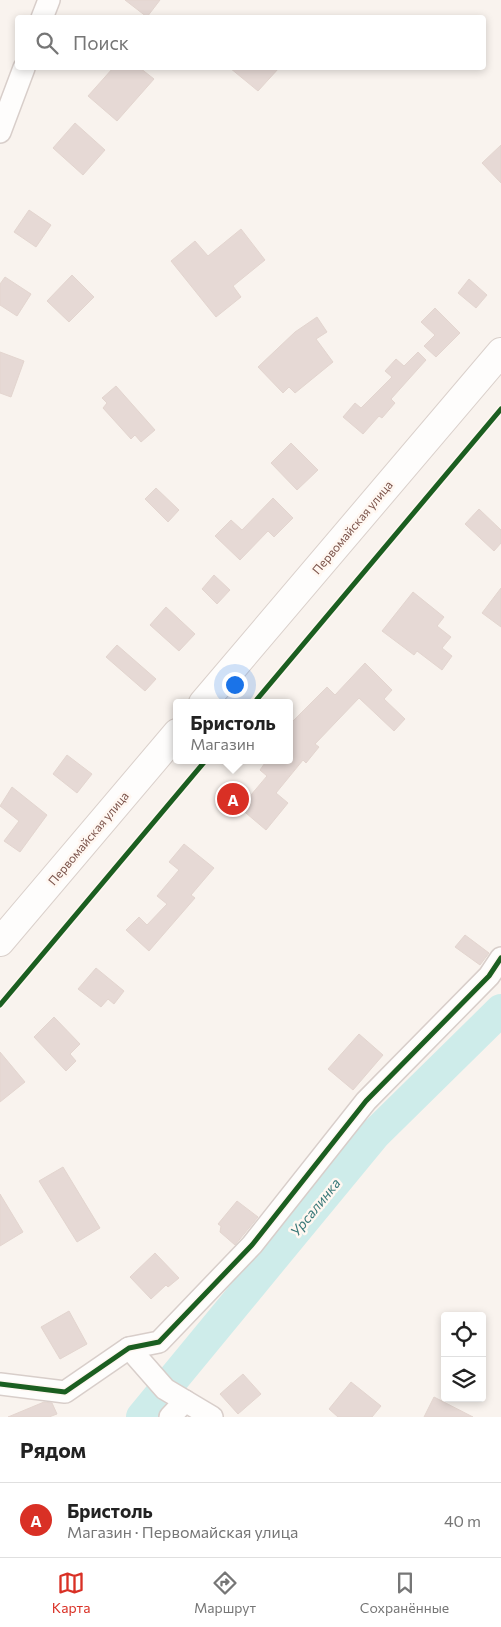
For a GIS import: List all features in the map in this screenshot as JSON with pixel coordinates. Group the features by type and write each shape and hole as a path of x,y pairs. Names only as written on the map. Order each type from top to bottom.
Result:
{"main road":[{"name":"Первомайская улица","path":"206,699 501,352"},
{"name":"Первомайская улица","path":"0,942 173,738"}],"street":[{"path":"43,15 49,0"},
{"path":"0,132 23,70"},
{"path":"0,1384 65,1392 129,1348 159,1342 245,1252 366,1101 489,976 501,958"},
{"path":"129,1348 165,1389 212,1417"},
{"path":"170,1417 185,1401"}],"building":[{"path":"125,0 160,0 149,15 144,15"},
{"path":"111,70 143,70 154,79 117,121 88,96"},
{"path":"232,70 277,70 258,91"},
{"path":"75,123 105,150 83,175 53,148"},
{"path":"501,145 501,183 482,163"},
{"path":"29,210 51,225 36,247 14,232"},
{"path":"241,229 265,260 233,286 241,297 216,317 171,261 195,241 208,256"},
{"path":"72,275 94,297 69,322 47,301"},
{"path":"5,277 31,294 17,316 0,305 0,284"},
{"path":"469,279 487,295 476,308 458,293"},
{"path":"435,308 460,333 436,357 424,346 435,335 421,322"},
{"path":"317,317 327,332 316,339 333,362 295,393 289,387 283,393 258,367 295,332"},
{"path":"0,352 24,361 11,397 0,393"},
{"path":"418,352 426,360 391,399 395,403 382,418 379,416 363,434 343,417 355,403 361,408 392,377 385,371 396,359 404,366"},
{"path":"116,386 155,430 141,442 135,435 131,439 103,408 107,403 102,398"},
{"path":"291,443 318,470 297,490 271,463"},
{"path":"156,488 179,510 168,522 145,499"},
{"path":"273,498 293,518 274,537 268,531 240,560 215,536 231,520 242,530"},
{"path":"479,509 501,530 501,543 494,551 465,524"},
{"path":"214,575 230,590 217,604 202,589"},
{"path":"501,588 501,627 482,613"},
{"path":"413,592 444,617 437,626 451,637 442,648 452,656 442,670 417,651 414,655 382,631"},
{"path":"166,607 195,634 179,651 150,625"},
{"path":"117,645 156,679 145,691 106,657"},
{"path":"365,663 392,690 384,699 405,719 394,731 359,698 315,744 319,747 306,763 303,760 276,793 288,803 266,830 240,808 267,776 260,770 264,764 293,764 293,721 327,687 335,695"},
{"path":"67,755 92,774 77,793 53,774"},
{"path":"12,787 47,815 20,852 4,841 19,821 0,806"},
{"path":"184,844 214,868 191,895 195,898 149,951 126,930 139,917 147,925 167,904 157,896 179,870 169,862"},
{"path":"465,935 489,953 480,965 455,947"},
{"path":"96,968 124,991 114,1004 108,999 101,1007 78,989"},
{"path":"54,1017 80,1044 70,1054 76,1061 66,1071 34,1037"},
{"path":"359,1034 383,1055 353,1090 328,1069"},
{"path":"0,1052 25,1082 0,1102"},
{"path":"63,1167 100,1228 77,1242 39,1181"},
{"path":"0,1194 23,1232 0,1246"},
{"path":"237,1201 258,1217 235,1245 220,1232 221,1226 218,1224"},
{"path":"155,1253 179,1278 168,1287 166,1285 151,1299 130,1277"},
{"path":"69,1311 87,1344 60,1359 41,1327"},
{"path":"243,1374 261,1394 238,1414 220,1394"},
{"path":"351,1382 381,1406 372,1417 338,1417 329,1409"},
{"path":"434,1397 473,1417 424,1417"},
{"path":"44,1402 52,1403 57,1414 49,1417 8,1417"}],"waterway":[{"name":"Урсалинка","path":"142,1417 375,1134 501,1010"}],"cycle path":[{"path":"257,699 501,409"},
{"path":"0,1005 203,764"},
{"path":"0,1384 65,1392 129,1348 159,1342 252,1245 366,1101 489,976 501,958"}],"place":[{"name":"Бристоль","path":"233,799"}]}
